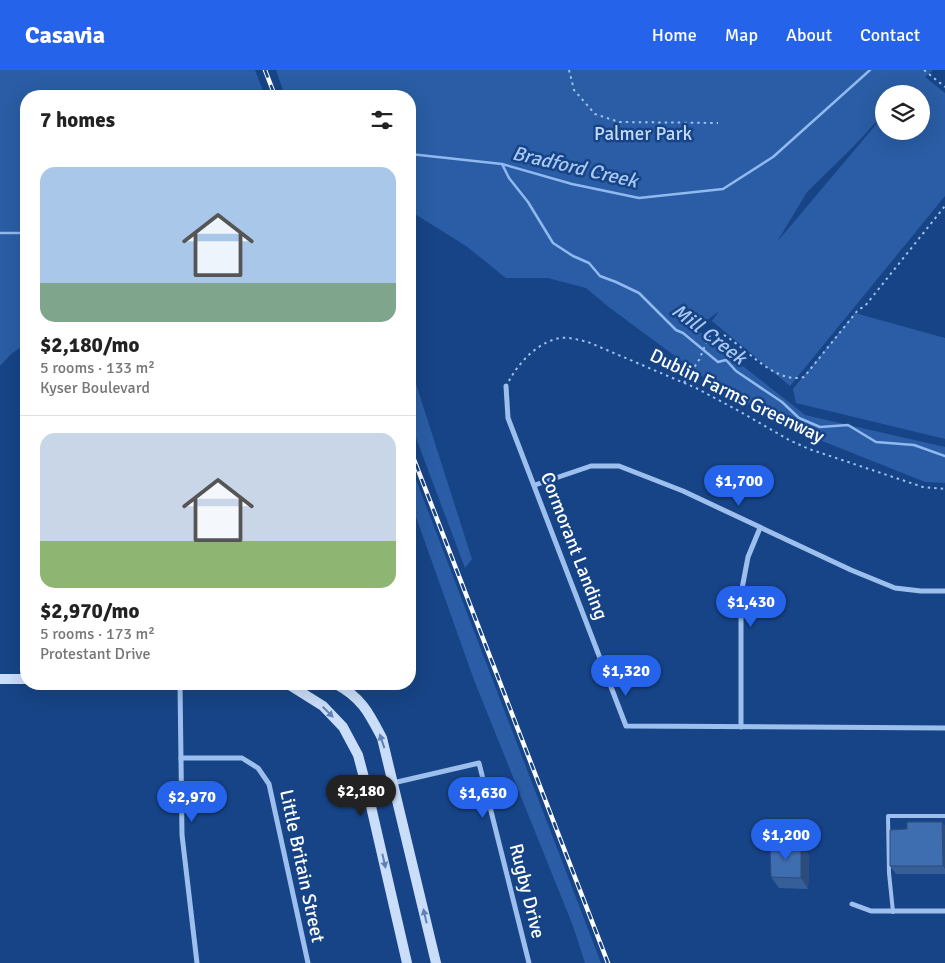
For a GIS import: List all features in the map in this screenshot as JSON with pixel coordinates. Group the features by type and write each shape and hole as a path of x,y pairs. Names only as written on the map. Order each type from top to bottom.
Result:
{"street":[{"name":"Cormorant Landing","path":"506,386 508,418 626,726 945,728"},
{"path":"535,485 591,466 619,466 683,491 851,570 895,588 945,591"},
{"path":"741,727 742,594 748,557 760,528"},
{"path":"0,679 20,679"},
{"path":"180,690 182,835 197,963"},
{"path":"298,690 323,706 343,727 358,755 406,963"},
{"path":"348,690 368,711 382,738 436,963"},
{"name":"Little Britain Street","path":"180,758 242,758 258,768 269,784 308,963"},
{"name":"Rugby Drive","path":"367,788 393,784 479,763 529,963"},
{"path":"852,904 871,911 945,911"}],"lane":[{"path":"893,912 889,872 888,816 945,816"}],"path":[{"path":"569,70 574,90 595,114 618,122 718,123"},
{"path":"924,70 945,87"},
{"path":"684,383 712,332 717,331 732,340 771,371 794,378 804,377 858,310 865,306 945,206"},
{"name":"Dublin Farms Greenway","path":"506,386 516,368 537,349 560,338 571,338 588,342 684,383 731,406 788,440 810,449 924,487 945,489"}],"green space":[{"path":"0,70 255,70 263,90 20,90 20,348 11,354 0,366"},
{"name":"Palmer Park","path":"276,70 933,70 925,77 945,93 945,196 790,386 712,321 719,311 696,329 805,415 945,447 945,483 925,482 787,427 706,379 586,288 548,278 506,278 466,246 416,215 416,90 283,90","holes":["875,85 930,85 930,140 875,140 875,126 777,242 807,192 875,123"]},
{"path":"855,313 945,338 945,439 796,403 793,389"},
{"path":"416,384 472,559 465,568 416,438"},
{"path":"416,480 601,963 585,963 573,926 474,680 416,517"}],"building":[{"path":"907,822 942,822 943,866 890,866 890,830 907,829"},
{"path":"770,844 801,844 801,878 771,877"}],"waterway":[{"name":"Bradford Creek","path":"416,155 502,164 572,184 639,198 723,189 773,157 870,70"},
{"name":"Mill Creek","path":"502,164 509,178 528,202 553,243 573,256 589,263 600,276 639,293 676,330 683,333 718,362 726,360 736,371 782,402 799,418 820,427 848,425 876,442 914,445 945,456"},
{"name":"Bradford Creek","path":"0,233 20,233"}],"railway":[{"path":"265,70 273,90"},
{"path":"416,465 608,963"}]}
